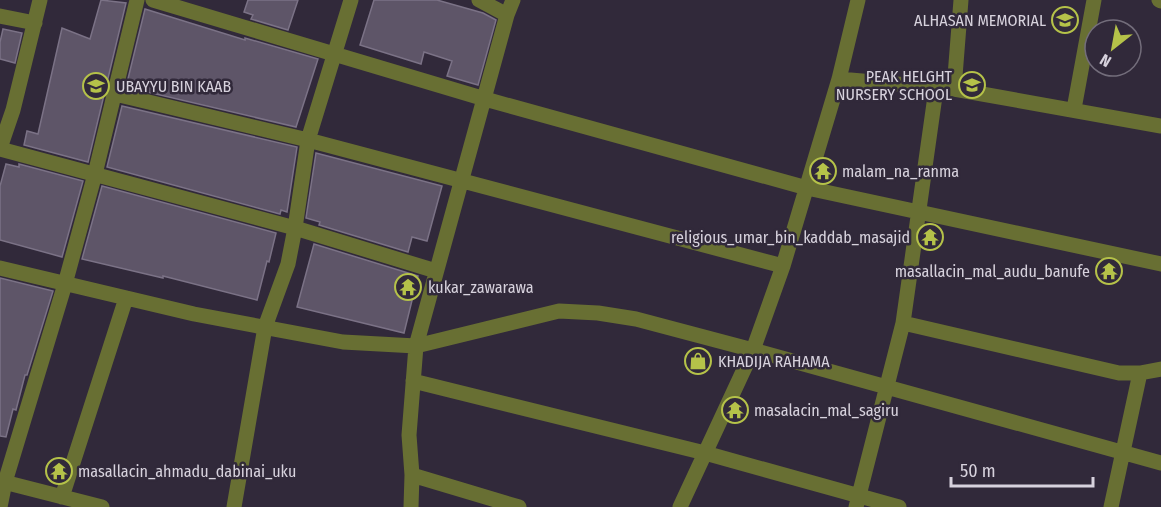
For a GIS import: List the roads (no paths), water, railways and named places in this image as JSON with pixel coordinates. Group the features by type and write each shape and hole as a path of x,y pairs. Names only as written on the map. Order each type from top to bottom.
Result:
{"street":[{"path":"40,0 13,110 0,149 295,228 436,271"},
{"path":"0,507 2,482 65,284 95,174 137,0"},
{"path":"153,0 334,56 807,188 1161,264"},
{"path":"234,507 265,327 288,264 308,140 351,0"},
{"path":"479,0 507,15"},
{"path":"411,507 412,475 409,435 416,346 513,0"},
{"path":"680,507 753,350 783,266 839,79 858,0"},
{"path":"954,89 961,0"},
{"path":"1074,109 1094,0"},
{"path":"0,16 35,23"},
{"path":"839,79 954,89 1161,126"},
{"path":"858,502 903,323 936,89"},
{"path":"115,94 308,140 783,266"},
{"path":"0,268 194,314 343,342 416,346 559,311 598,313 636,319 888,386 1161,463"},
{"path":"62,497 126,298"},
{"path":"903,323 1119,373 1140,373 1161,369"},
{"path":"1111,507 1140,373"},
{"path":"413,381 705,453 858,502 899,507"},
{"path":"412,475 519,507"},
{"path":"2,482 102,507"}],"place":[{"name":"ALHASAN MEMORIAL","path":"1065,20"},
{"name":"PEAK HELGHT NURSERY SCHOOL","path":"972,85"},
{"name":"UBAYYU BIN KAAB","path":"96,86"},
{"name":"malam_na_ranma","path":"823,171"},
{"name":"religious_umar_bin_kaddab_masajid","path":"930,237"},
{"name":"masallacin_mal_audu_banufe","path":"1109,271"},
{"name":"kukar_zawarawa","path":"408,287"},
{"name":"KHADIJA RAHAMA","path":"698,361"},
{"name":"masalacin_mal_sagiru","path":"735,410"},
{"name":"masallacin_ahmadu_dabinai_uku","path":"59,471"}]}
